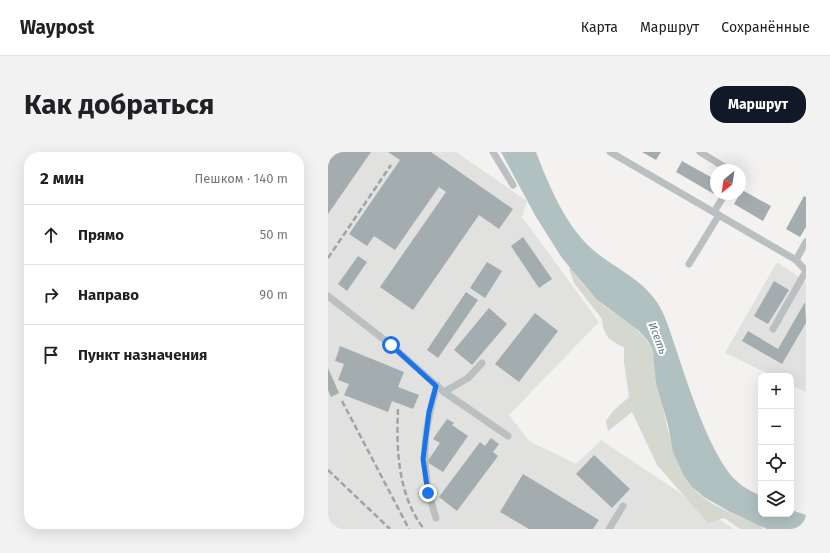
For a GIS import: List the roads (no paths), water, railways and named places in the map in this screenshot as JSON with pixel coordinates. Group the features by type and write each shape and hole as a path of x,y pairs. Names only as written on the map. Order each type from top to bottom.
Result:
{"lane":[{"path":"493,152 513,185"},
{"path":"610,152 796,260 806,271 773,329"},
{"path":"700,152 720,164"},
{"path":"689,264 722,200"},
{"path":"796,260 806,242"},
{"path":"328,296 391,345 436,386 508,436"},
{"path":"444,392 468,378 482,364"},
{"path":"436,386 429,412 423,459 428,493 436,518"},
{"path":"609,529 623,506"}],"water":[{"name":"Исеть","path":"501,152 536,152 547,180 561,208 577,233 598,254 640,283 654,298 667,322 701,420 710,439 728,472 743,486 758,494 758,517 794,517 794,511 806,515 806,529 767,529 730,512 704,497 692,487 684,476 673,452 668,425 656,383 653,350 648,341 639,331 596,299 562,258 536,217"}],"railway":[{"path":"328,258 391,165"},
{"path":"342,401 409,529"},
{"path":"398,409 398,456 400,472 409,502 415,516 424,529"},
{"path":"328,470 390,529"},
{"path":"328,522 335,529"}]}
